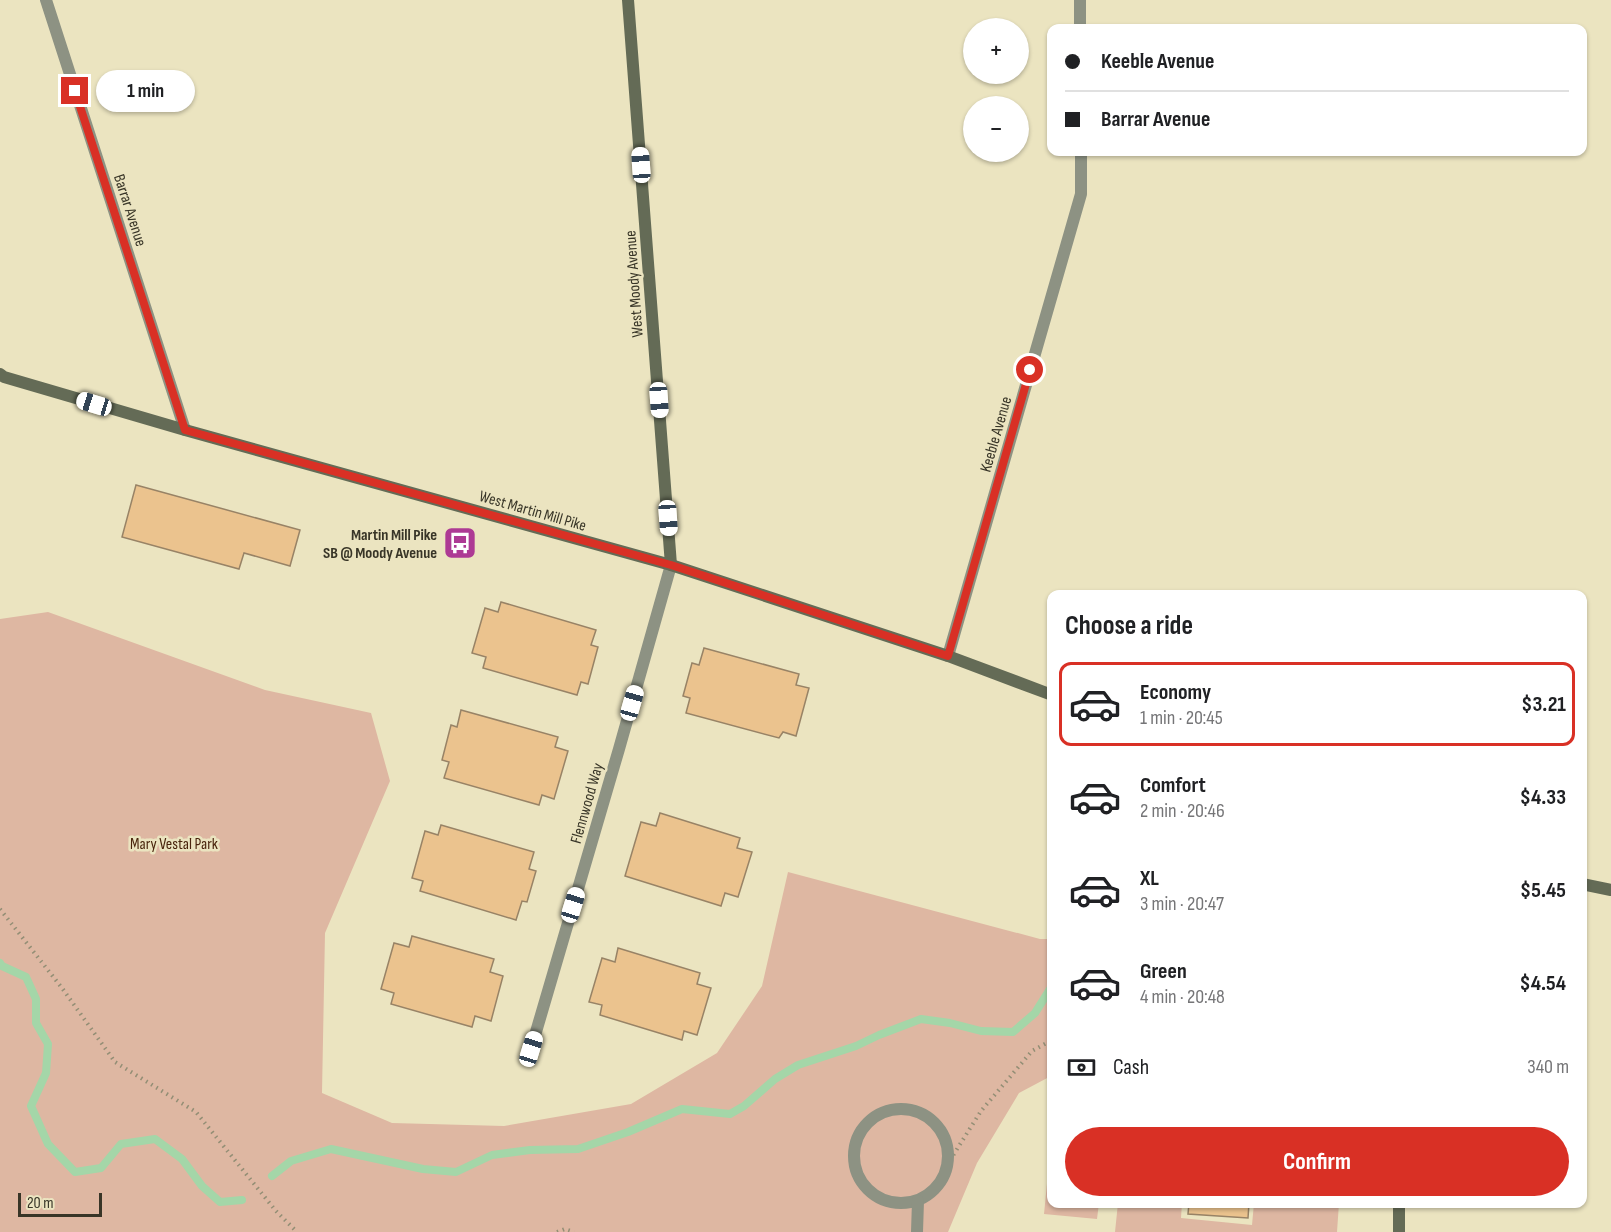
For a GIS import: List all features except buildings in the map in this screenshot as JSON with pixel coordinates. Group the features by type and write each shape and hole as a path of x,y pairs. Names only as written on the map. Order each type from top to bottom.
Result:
{"main road":[{"name":"West Moody Avenue","path":"628,0 671,565"},
{"name":"West Martin Mill Pike","path":"1,376 185,430 671,565 948,656 1047,693"},
{"path":"1587,885 1611,890"},
{"path":"1399,1208 1399,1232"}],"street":[{"name":"Barrar Avenue","path":"46,0 185,430"},
{"path":"1080,0 1080,24"},
{"name":"Keeble Avenue","path":"948,656 1081,194 1081,156"},
{"name":"Flennwood Way","path":"531,1049 671,565"},
{"path":"906,1109 921,1113 942,1133 948,1149 947,1165 941,1181 932,1192 918,1201 902,1204 886,1201 872,1194 861,1182 855,1169 854,1154 857,1138 865,1126 877,1116 891,1110 906,1109"},
{"path":"917,1232 918,1201"}],"path":[{"path":"0,909 62,988 115,1062 196,1112 276,1211 297,1232"},
{"path":"947,1165 988,1102 1032,1051 1047,1043"},
{"path":"557,1232 565,1228 574,1232"}],"green space":[{"name":"Mary Vestal Park","path":"48,612 265,690 371,713 390,781 325,933 322,1093 392,1123 504,1126 631,1104 717,1053 762,986 788,872 1047,939 1047,1078 1019,1093 977,1163 948,1232 0,1232 0,619"},
{"path":"1047,1184 1047,1208 1098,1208 1097,1219 1044,1214"},
{"path":"1117,1208 1182,1208 1181,1218 1252,1225 1254,1208 1339,1208 1337,1232 1115,1232"}],"waterway":[{"path":"0,963 26,977 36,999 36,1023 48,1044 46,1073 31,1106 48,1144 75,1172 101,1168 121,1144 155,1139 182,1159 202,1186 220,1202 242,1200"},
{"path":"272,1176 291,1161 331,1149 423,1169 456,1172 492,1155 530,1150 578,1149 628,1132 682,1109 730,1114 744,1106 775,1079 798,1065 856,1046 921,1019 981,1031 1013,1032 1035,1013 1047,994"}],"place":[{"name":"Martin Mill Pike SB @ Moody Avenue","path":"460,543"}],"route":[{"path":"75,91 185,430 671,565 948,656 1030,370"}]}
